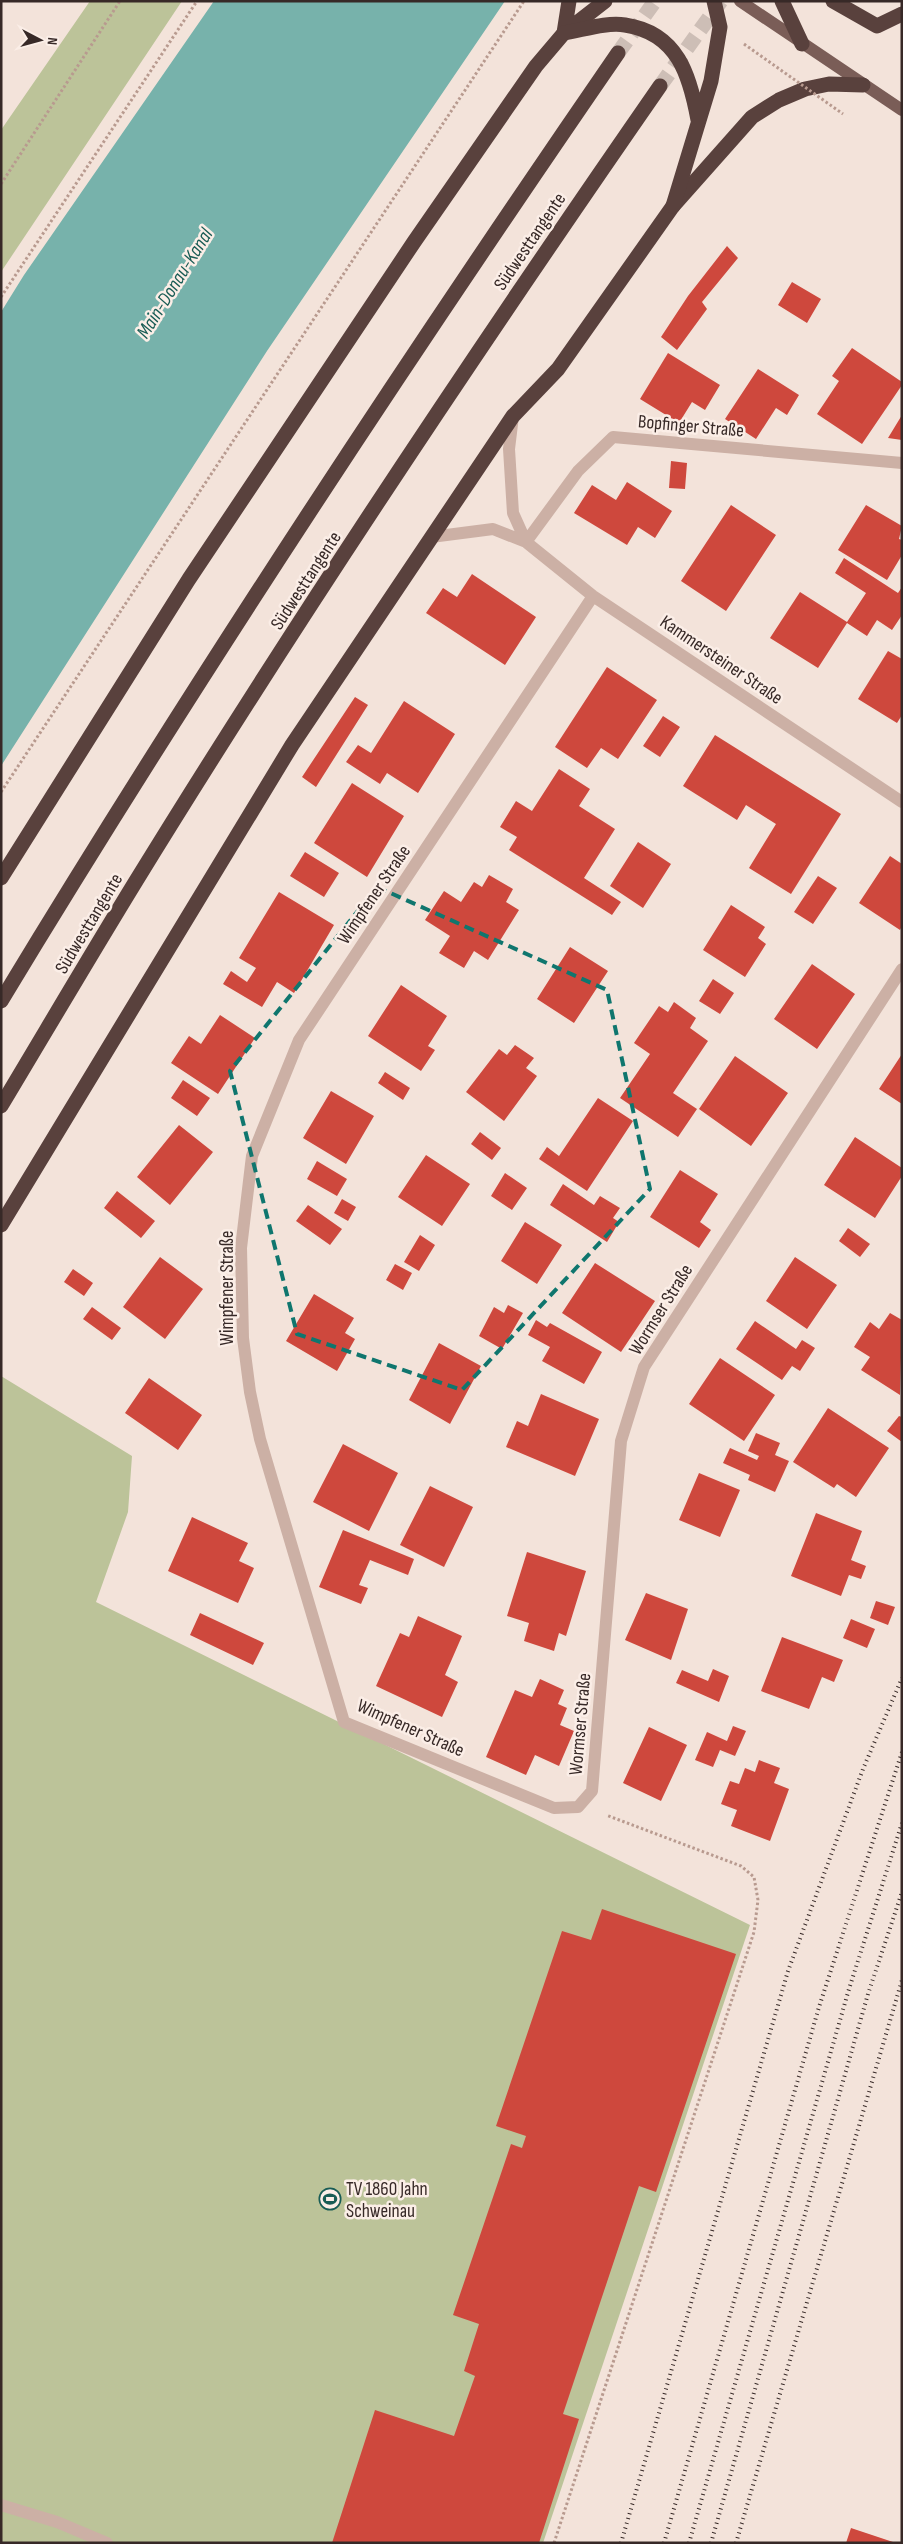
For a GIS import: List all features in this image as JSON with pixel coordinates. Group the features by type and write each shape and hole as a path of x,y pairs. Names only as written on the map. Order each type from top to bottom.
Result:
{"highway":[{"path":"564,34 569,1"},
{"path":"1,878 189,579 364,316 509,104 536,66 564,34 605,1"},
{"path":"673,206 711,81 720,27 714,1"},
{"path":"782,1 802,44"},
{"path":"833,1 877,26 902,14"},
{"path":"564,34 624,25 641,29 658,38 672,48 682,63 692,86 699,124"},
{"name":"Südwesttangente","path":"1,1001 184,704 321,491 618,53"},
{"path":"1,1225 292,745 513,416 558,369 673,206 752,117 778,100 805,88 829,84 863,85"},
{"name":"Südwesttangente","path":"1,1106 136,881 380,501 526,279 660,86"}],"main road":[{"path":"740,1 902,110"}],"street":[{"name":"Kammersteiner Straße","path":"513,416 509,449 513,513 526,542"},
{"name":"Bopfinger Straße","path":"526,542 578,472 613,437 902,463"},
{"name":"Kammersteiner Straße","path":"431,537 493,529 526,542 594,596 902,802"},
{"name":"Wimpfener Straße","path":"578,1807 554,1808 344,1722 260,1439 250,1392 243,1338 241,1248 252,1156 299,1040 594,596"},
{"name":"Wormser Straße","path":"578,1807 592,1791 621,1441 644,1367 902,969"},
{"path":"1,2506 57,2522 107,2543"}],"path":[{"path":"1,184 120,1"},
{"path":"1,297 197,1"},
{"path":"1,792 524,1"},
{"path":"720,27 842,114"},
{"path":"554,2543 754,1932 758,1900 754,1877 741,1866 611,1816 578,1807"}],"highlighted area":[{"path":"377,887 607,990 650,1189 462,1390 297,1334 230,1071"}],"green space":[{"path":"90,1 182,1 1,272 1,130"},
{"name":"TV 1860 Jahn Schweinau","path":"1,1376 132,1456 128,1512 96,1602 750,1925 543,2543 1,2543"}],"water":[{"name":"Main-Donau-Kanal","path":"214,1 505,1 267,351 1,766 1,312 24,275"}],"building":[{"path":"727,246 738,258 702,302 707,309 677,350 661,337 688,296"},
{"path":"792,282 821,299 807,323 778,305"},
{"path":"852,348 902,382 902,385 862,444 817,414 839,381 832,376"},
{"path":"668,353 720,385 705,410 692,402 679,423 640,399"},
{"path":"758,369 799,395 787,415 776,408 756,439 725,419"},
{"path":"902,415 902,440 888,438"},
{"path":"671,461 687,463 685,489 669,488"},
{"path":"627,482 672,511 655,538 638,527 627,545 574,513 592,485 616,500"},
{"path":"731,505 776,535 726,611 681,581"},
{"path":"866,505 902,526 899,539 902,540 902,555 887,580 838,550"},
{"path":"844,558 898,593 902,587 902,615 892,630 877,620 867,636 847,623 818,668 770,638 800,592 847,622 866,593 835,573"},
{"path":"472,574 536,617 505,665 426,613 443,588 457,597"},
{"path":"888,651 902,659 902,715 897,723 858,699"},
{"path":"607,667 657,700 618,759 601,748 587,768 555,747"},
{"path":"355,697 368,705 316,787 302,777"},
{"path":"404,701 455,734 418,793 387,773 380,784 346,762 358,745 371,753"},
{"path":"663,716 680,727 660,757 643,746"},
{"path":"715,735 841,814 791,894 749,868 776,824 746,805 737,820 683,786"},
{"path":"559,769 590,789 579,806 615,829 584,878 621,902 612,915 509,850 517,837 500,827 516,801 532,811"},
{"path":"352,783 404,816 367,877 314,843"},
{"path":"638,842 671,864 643,908 610,886"},
{"path":"305,852 339,873 324,897 290,876"},
{"path":"890,856 902,864 902,926 900,930 859,903"},
{"path":"489,875 513,889 506,902 519,910 488,960 474,951 464,968 439,953 450,936 425,920 444,891 461,902 474,882 482,887"},
{"path":"818,876 837,888 813,924 794,912"},
{"path":"279,892 334,925 294,993 277,982 262,1007 223,984 231,971 247,982 256,968 239,958"},
{"path":"731,905 765,927 758,938 766,944 745,977 703,950"},
{"path":"570,947 608,971 574,1023 537,999"},
{"path":"812,964 855,994 817,1049 774,1019"},
{"path":"713,979 734,993 720,1014 699,1001"},
{"path":"401,985 447,1016 428,1046 435,1050 421,1071 368,1036"},
{"path":"674,1002 696,1018 690,1028 708,1041 673,1093 697,1109 678,1137 620,1098 650,1054 634,1043 659,1006 668,1012"},
{"path":"220,1015 255,1038 218,1094 171,1063 189,1036 201,1044"},
{"path":"515,1045 534,1058 526,1068 537,1076 504,1121 466,1092 499,1049 507,1055"},
{"path":"902,1054 902,1104 879,1089"},
{"path":"735,1056 788,1093 751,1146 699,1109"},
{"path":"385,1072 410,1088 403,1100 378,1083"},
{"path":"183,1080 210,1098 197,1116 171,1098"},
{"path":"331,1091 374,1116 346,1164 303,1138"},
{"path":"598,1098 633,1121 587,1191 539,1159 547,1147 559,1156"},
{"path":"179,1125 213,1152 170,1205 137,1177"},
{"path":"480,1132 501,1148 492,1160 471,1144"},
{"path":"855,1137 902,1168 902,1176 875,1218 824,1185"},
{"path":"426,1155 470,1184 442,1226 398,1197"},
{"path":"317,1161 347,1179 337,1196 307,1179"},
{"path":"680,1170 718,1194 700,1222 711,1230 699,1248 650,1217"},
{"path":"505,1173 527,1188 512,1210 491,1196"},
{"path":"563,1184 594,1205 600,1196 620,1208 613,1218 619,1222 607,1242 550,1205"},
{"path":"117,1191 155,1221 141,1238 104,1208"},
{"path":"342,1199 356,1207 348,1221 334,1213"},
{"path":"308,1205 342,1229 330,1245 296,1221"},
{"path":"525,1222 562,1245 537,1284 501,1261"},
{"path":"848,1228 870,1244 860,1257 839,1241"},
{"path":"420,1235 435,1245 419,1271 404,1262"},
{"path":"160,1257 203,1289 165,1339 123,1307"},
{"path":"795,1257 837,1285 807,1329 766,1301"},
{"path":"595,1263 655,1301 621,1352 562,1313"},
{"path":"395,1264 412,1273 403,1290 386,1280"},
{"path":"73,1269 93,1283 84,1296 64,1282"},
{"path":"314,1294 354,1318 345,1333 355,1339 337,1371 286,1341"},
{"path":"508,1305 523,1313 502,1349 479,1336 494,1307 504,1313"},
{"path":"92,1307 121,1328 112,1340 83,1319"},
{"path":"890,1313 902,1320 900,1395 861,1370 870,1357 854,1347 870,1322 879,1329"},
{"path":"536,1320 547,1327 550,1323 602,1352 584,1384 542,1361 550,1347 528,1335"},
{"path":"755,1321 796,1349 802,1340 815,1348 800,1371 792,1366 782,1380 736,1349"},
{"path":"439,1343 481,1366 450,1424 409,1400"},
{"path":"720,1358 775,1395 744,1441 689,1404"},
{"path":"149,1378 202,1415 178,1450 125,1413"},
{"path":"541,1394 599,1419 575,1476 506,1447 517,1421 528,1426"},
{"path":"828,1408 889,1448 856,1497 837,1484 834,1488 793,1462"},
{"path":"899,1416 902,1417 902,1442 887,1431"},
{"path":"756,1433 780,1443 775,1455 789,1461 775,1492 748,1480 750,1475 723,1463 730,1448 757,1460 759,1456 748,1451"},
{"path":"343,1444 398,1473 369,1531 313,1502"},
{"path":"699,1473 740,1490 720,1537 679,1520"},
{"path":"430,1486 473,1507 444,1567 400,1545"},
{"path":"816,1513 862,1531 851,1560 866,1566 861,1579 849,1575 841,1596 791,1576"},
{"path":"192,1517 248,1543 239,1561 254,1568 238,1603 168,1571"},
{"path":"343,1530 414,1559 408,1575 370,1560 359,1585 368,1588 361,1604 319,1587"},
{"path":"527,1552 586,1571 566,1636 559,1633 554,1651 524,1641 529,1623 507,1616"},
{"path":"646,1593 688,1609 671,1660 625,1640"},
{"path":"876,1601 895,1607 888,1625 870,1618"},
{"path":"200,1613 264,1643 253,1665 190,1635"},
{"path":"418,1616 462,1636 445,1675 458,1682 442,1717 376,1686 400,1633 409,1637"},
{"path":"851,1619 875,1629 867,1648 843,1638"},
{"path":"782,1637 843,1660 834,1682 822,1677 809,1709 761,1691"},
{"path":"713,1669 729,1676 719,1702 676,1683 682,1670 708,1681"},
{"path":"540,1679 564,1690 558,1704 567,1708 560,1725 574,1731 559,1766 535,1755 526,1775 486,1757 515,1690 532,1697"},
{"path":"733,1726 746,1731 735,1756 720,1750 713,1767 695,1760 707,1732 727,1741"},
{"path":"649,1727 687,1745 661,1801 623,1783"},
{"path":"759,1760 780,1768 774,1783 789,1789 770,1841 731,1826 737,1810 721,1804 730,1781 739,1784 745,1768 755,1772"},
{"path":"602,1909 736,1954 656,2192 639,2186 563,2414 579,2419 539,2543 332,2543 375,2410 454,2436 475,2376 464,2371 479,2324 453,2315 511,2144 522,2148 526,2136 496,2126 562,1931 591,1940"},
{"path":"851,2528 893,2542 893,2543 846,2543"}],"tunnel":[{"path":"618,53 655,1"},
{"path":"660,86 721,1"}],"railway":[{"path":"621,2543 788,1971 863,1769 902,1678"},
{"path":"664,2543 819,2007 902,1752"},
{"path":"689,2543 849,1989 902,1823"},
{"path":"711,2543 868,1994 902,1892"},
{"path":"736,2543 902,1980"}],"place":[{"name":"TV 1860 Jahn Schweinau","path":"330,2199"}]}
